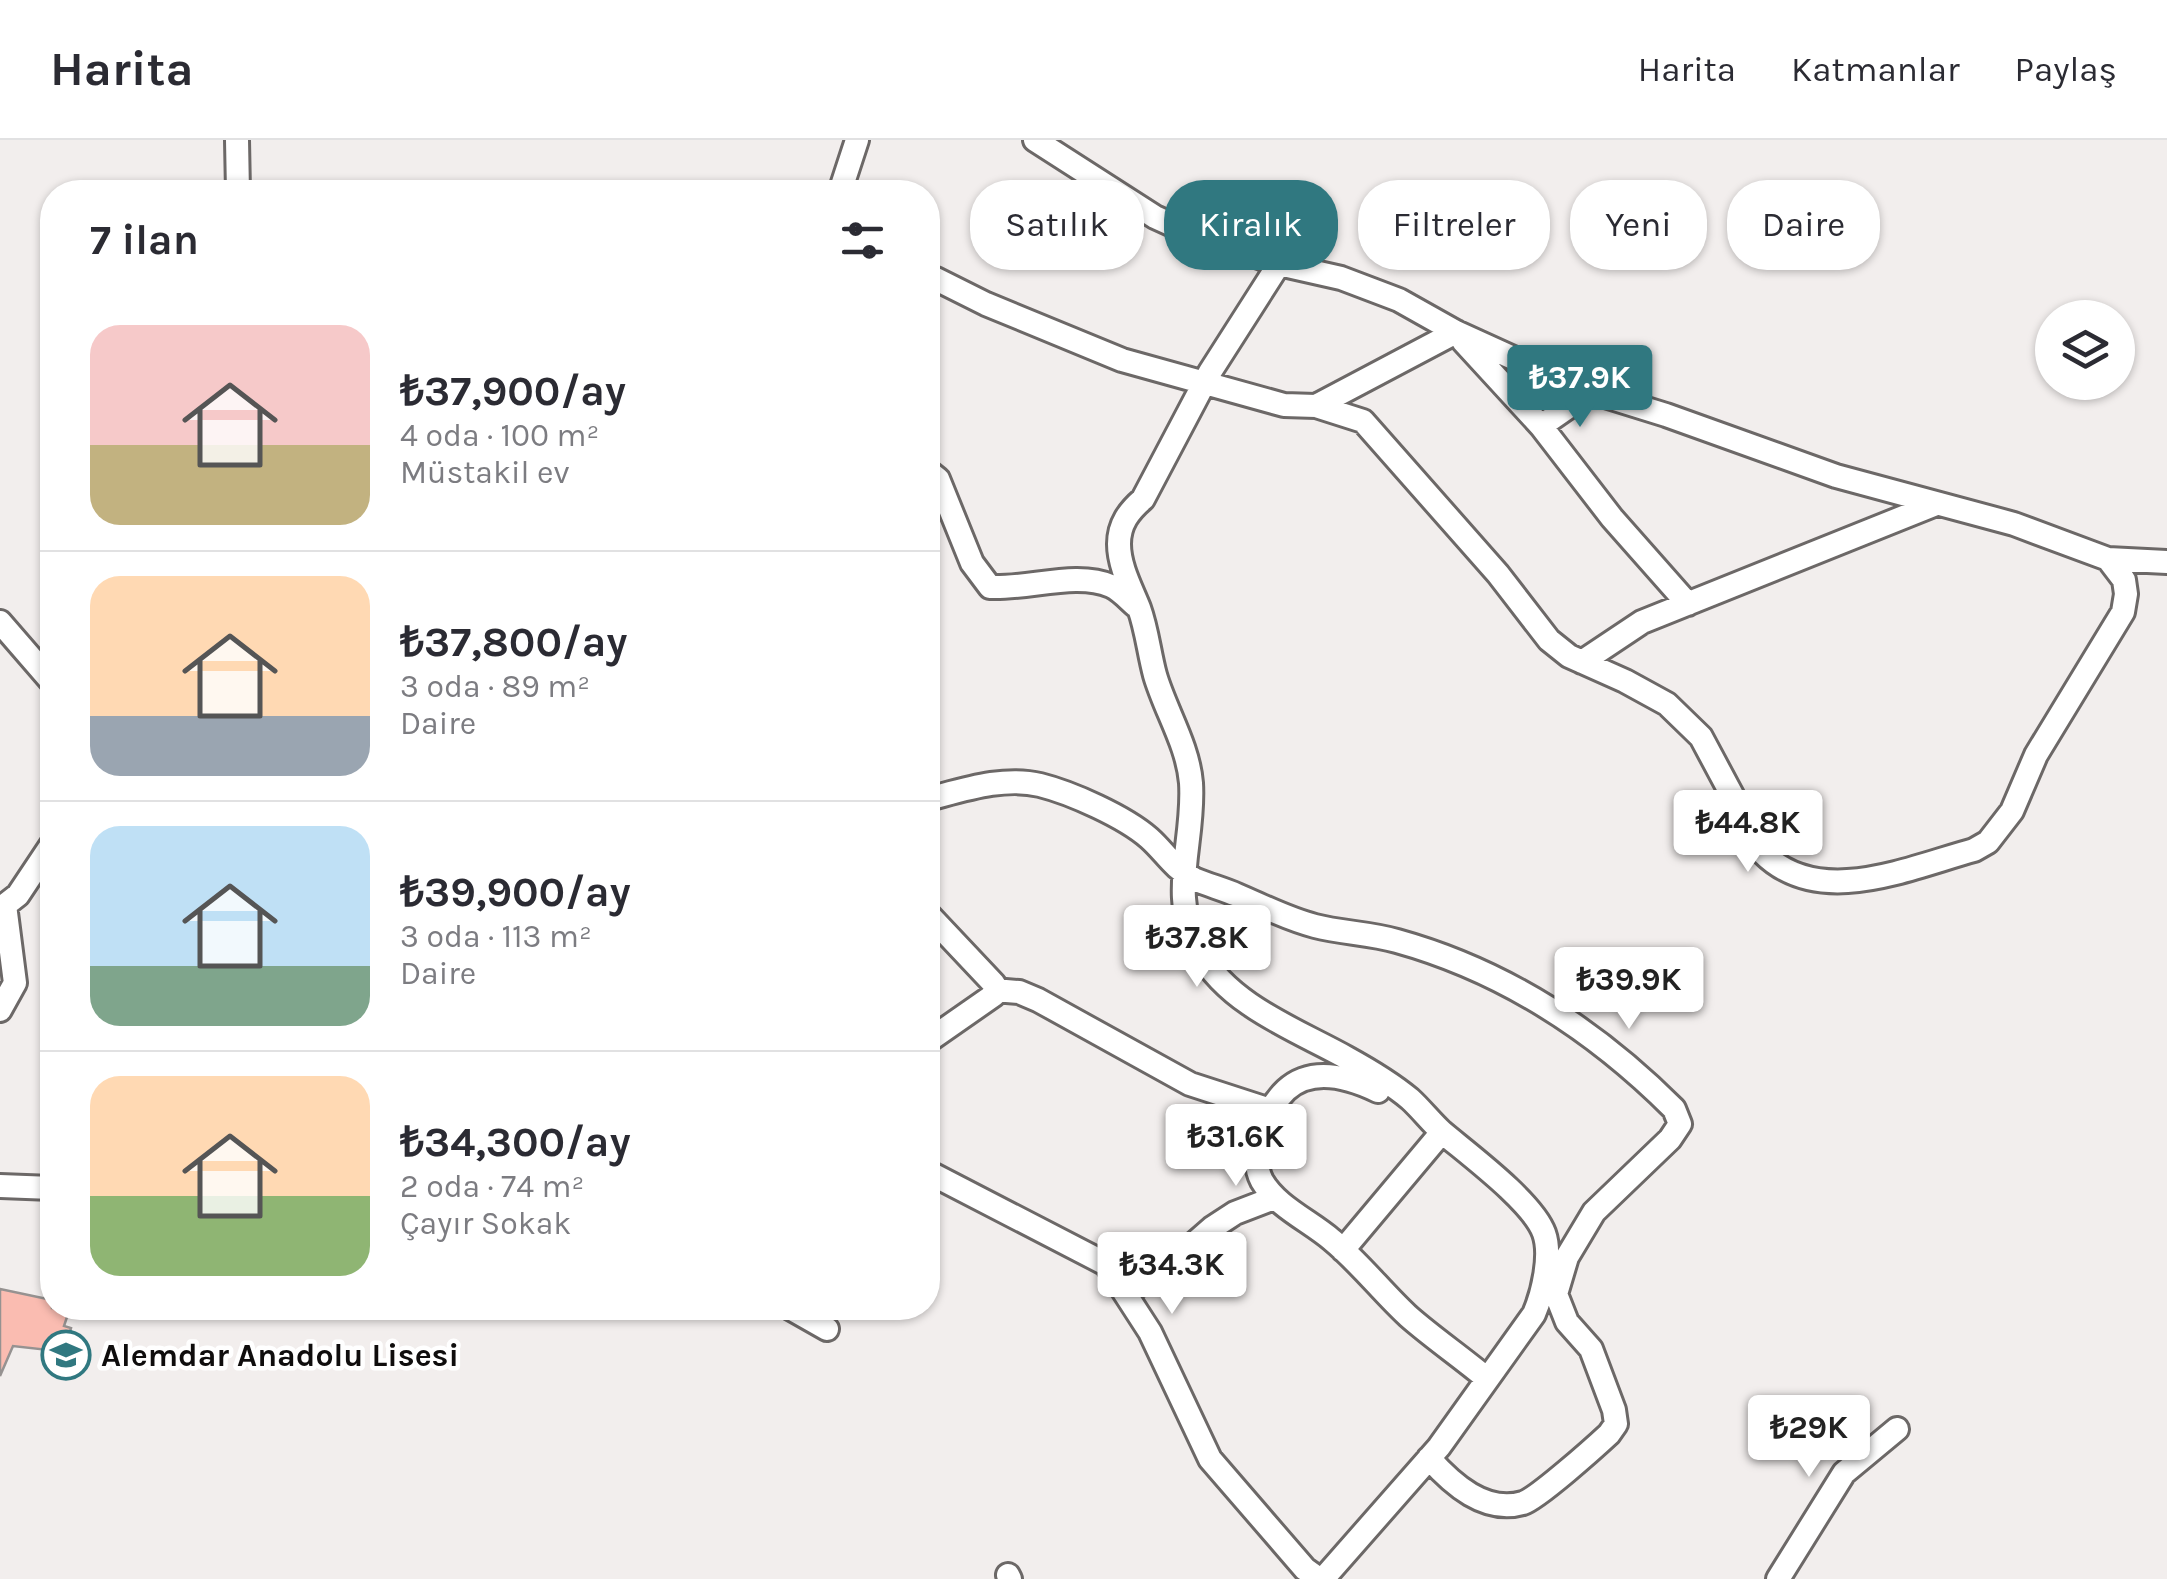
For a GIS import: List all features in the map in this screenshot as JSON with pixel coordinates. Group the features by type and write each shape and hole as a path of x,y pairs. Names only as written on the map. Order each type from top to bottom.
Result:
{"street":[{"path":"236,140 238,180"},
{"path":"844,180 858,140"},
{"path":"1035,140 1164,220"},
{"path":"940,1178 1106,1264 1150,1332 1210,1459 1305,1569 1321,1579 1429,1458 1534,1314 1540,1298 1546,1251 1544,1231 1488,1169 1408,1097 1348,1058 1254,1007 1201,955 1191,930 1182,893 1192,806 1190,774 1121,561 1121,526 1129,511 1143,499 1204,383 1275,270"},
{"path":"1306,270 1341,278 1412,306 1456,332 1590,392 1666,415 1766,453 2014,524 2108,559 2167,562"},
{"path":"940,281 1122,360 1284,405 1316,406 1363,421 1498,574 1549,640 1569,656 1667,704 1688,723 1707,748 1763,853 1794,876 1817,881 1872,878 1974,850 1988,842 2001,828 2036,755 2123,612 2124,580 2108,559"},
{"path":"1316,406 1456,332"},
{"path":"1456,332 1541,426 1589,491 1688,604"},
{"path":"1541,426 1590,392"},
{"path":"940,485 972,563 990,586 1022,588 1086,580 1112,586 1139,608"},
{"path":"1582,662 1642,622 1936,504"},
{"path":"0,622 40,668"},
{"path":"940,795 987,785 1037,784 1104,810 1150,838 1165,858 1182,871 1289,918 1395,940 1518,988 1592,1035 1674,1109 1680,1124 1670,1140 1594,1212 1567,1257 1556,1294 1567,1322 1591,1349 1606,1388 1616,1424 1609,1434 1525,1502 1496,1504 1472,1497 1429,1458"},
{"path":"0,1010 15,983 2,907 18,895 40,862"},
{"path":"940,927 994,984 994,995 940,1033"},
{"path":"994,990 1019,992 1038,1000 1190,1084 1270,1110"},
{"path":"1434,1124 1371,1088 1344,1078 1324,1075 1299,1079 1262,1124 1260,1178 1274,1198 1343,1250 1406,1314 1486,1378"},
{"path":"1343,1250 1434,1124"},
{"path":"0,1186 40,1188"},
{"path":"1127,1292 1164,1269 1235,1213 1274,1198"},
{"path":"811,1320 827,1329"},
{"path":"1778,1579 1844,1473 1897,1428"}],"building":[{"path":"0,1289 40,1297 40,1320 66,1320 64,1326 71,1328 67,1343 60,1342 57,1351 13,1346 0,1376"}],"place":[{"name":"Alemdar Anadolu Lisesi","path":"66,1355"}]}
